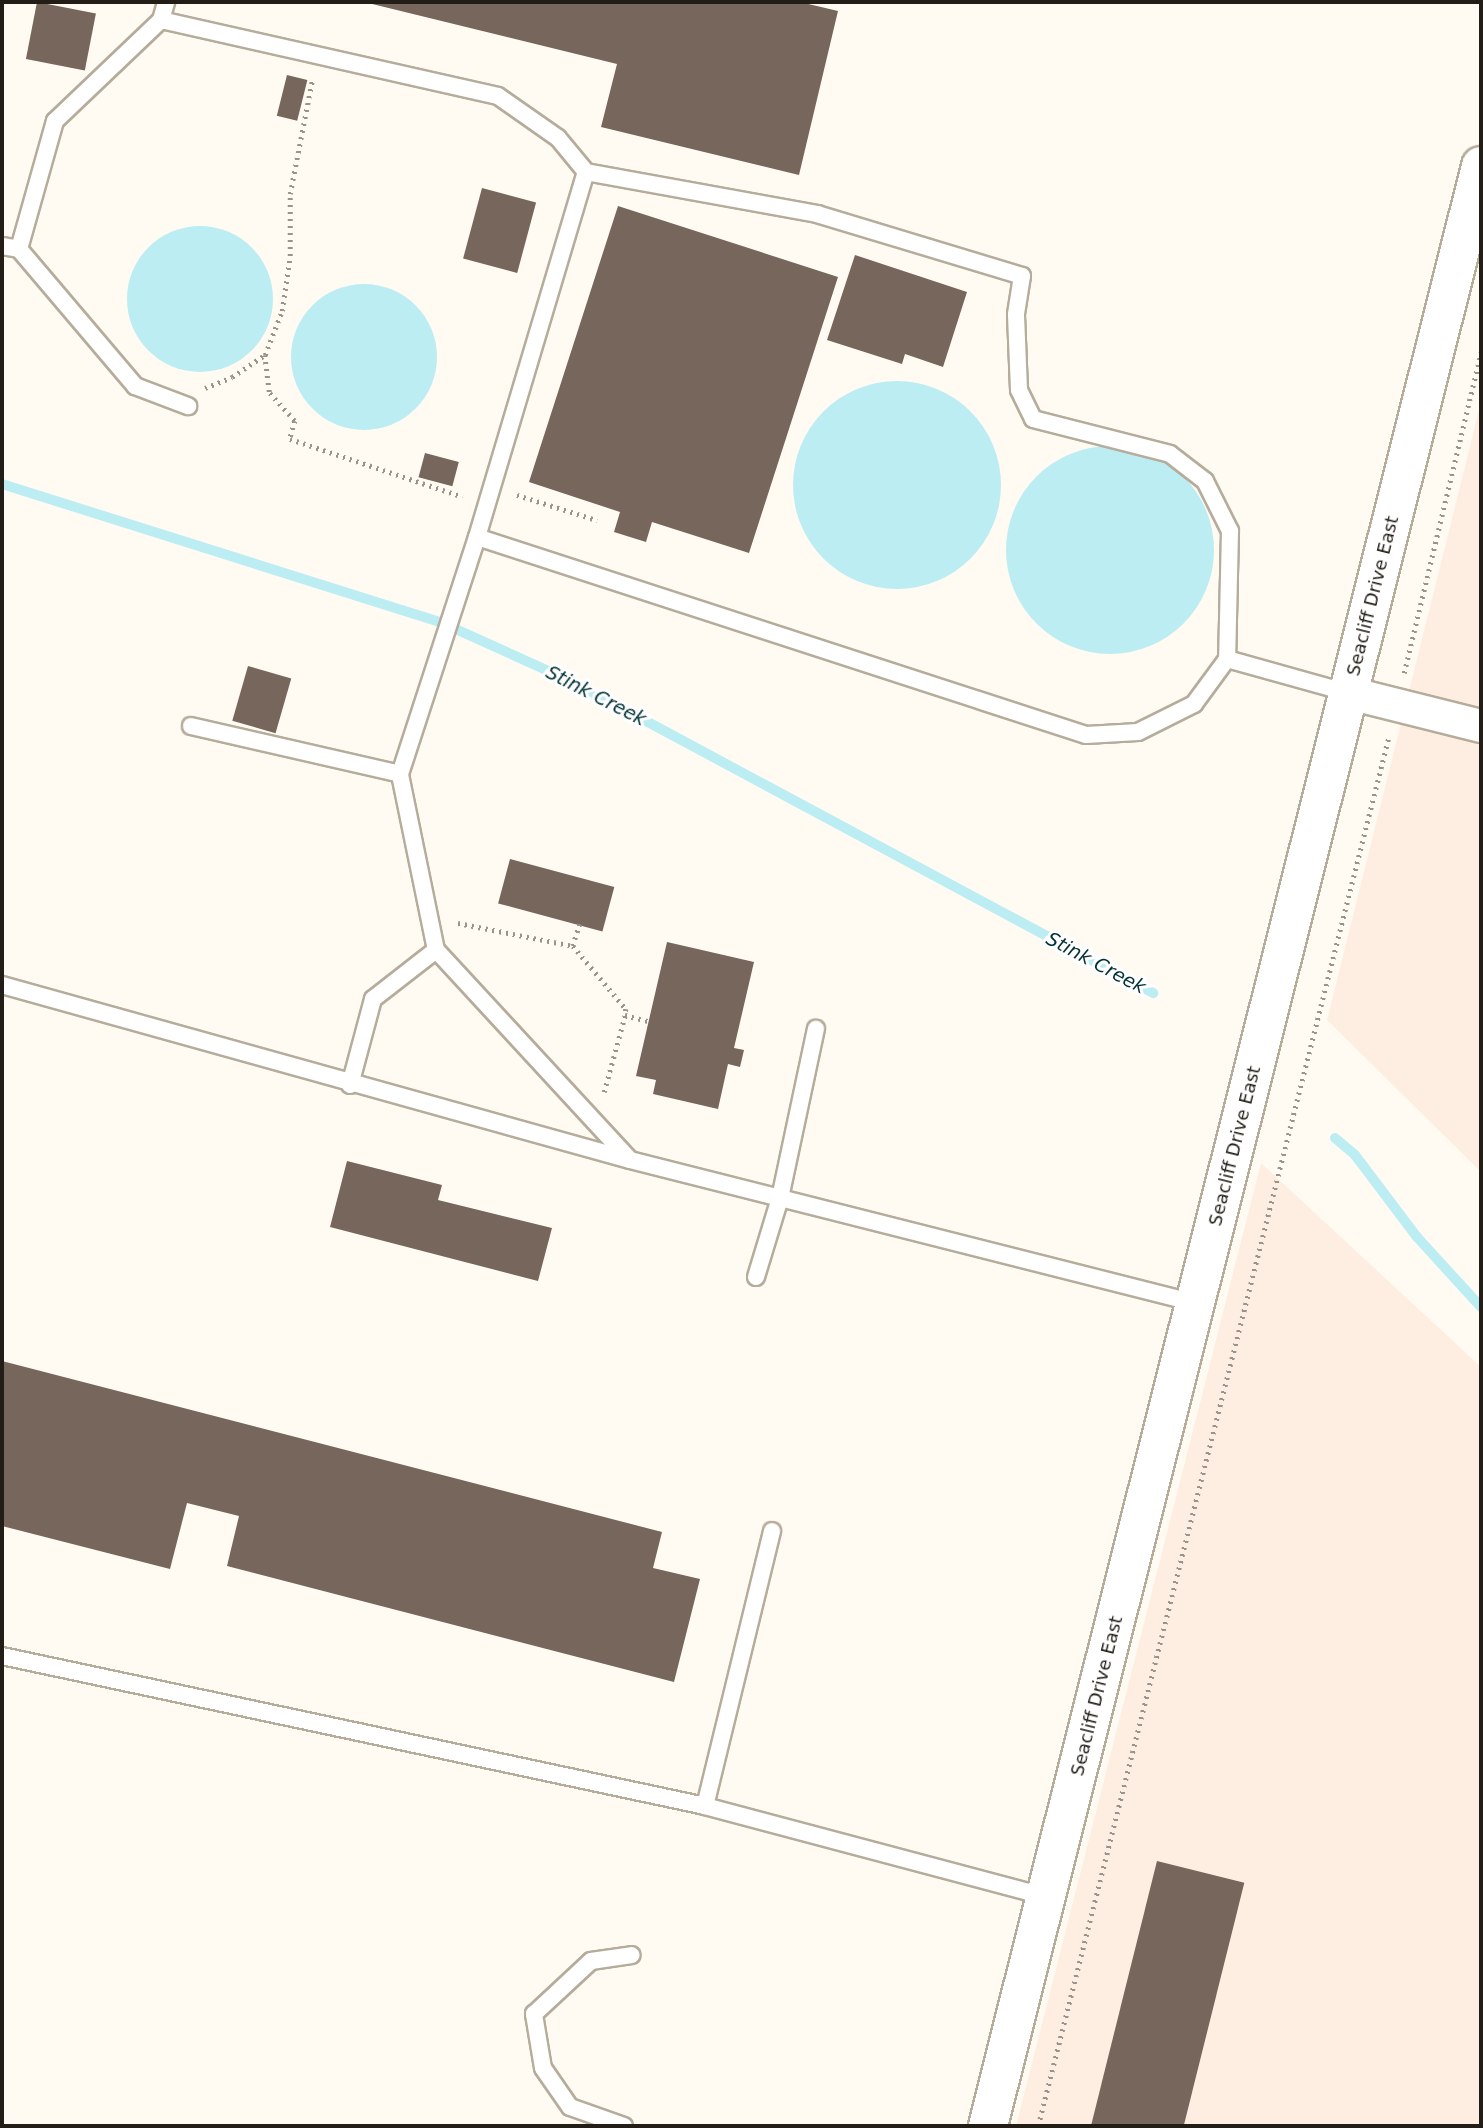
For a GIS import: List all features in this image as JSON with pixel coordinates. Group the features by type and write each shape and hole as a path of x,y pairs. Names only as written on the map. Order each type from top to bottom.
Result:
{"main road":[{"name":"Seacliff Drive East","path":"988,2126 1480,174"}],"street":[{"path":"1349,693 1481,726"}],"lane":[{"path":"19,249 55,121 162,20 166,2"},
{"path":"162,20 498,96 558,138 586,172 817,214 1022,276 1016,315 1019,390 1032,419 1170,454 1205,481 1230,531 1227,659 1194,704 1138,732 1086,735 477,537"},
{"path":"586,172 487,505 400,774 436,950 630,1160"},
{"path":"2,246 19,249 135,386 181,403"},
{"path":"1227,659 1349,693"},
{"path":"191,726 400,774"},
{"path":"350,1085 373,999 436,950"},
{"path":"2,985 350,1085 630,1160 1195,1303"},
{"path":"756,1277 780,1198 816,1029"},
{"path":"705,1806 772,1531"},
{"path":"2,1656 705,1806 1046,1898"},
{"path":"624,2126 570,2107 543,2068 534,2014 591,1961 632,1955"}],"path":[{"path":"317,57 290,194 290,256 282,312 265,355 270,393 295,421 290,439 487,505"},
{"path":"1038,2126 1396,705 1481,352"},
{"path":"181,403 232,377 265,355"},
{"path":"492,487 597,520"},
{"path":"430,917 573,946 626,1009 595,1123"},
{"path":"573,946 580,925"},
{"path":"625,1015 648,1021"}],"shaded area":[{"path":"1481,402 1481,1172 1327,1020"},
{"path":"1261,1163 1481,1367 1481,2126 1016,2126"}],"water":[{"path":"200,226 228,232 252,247 267,271 273,299 267,327 252,351 228,366 200,372 172,366 148,351 133,327 127,299 133,271 148,247 172,232"},
{"path":"364,284 392,290 416,305 431,329 437,357 431,385 416,409 392,424 364,430 336,424 312,409 297,385 291,357 297,329 312,305 336,290"},
{"path":"897,381 937,389 955,398 971,411 984,427 993,445 1001,485 993,525 984,543 971,559 955,572 937,581 897,589 857,581 839,572 823,559 810,543 801,525 793,485 801,445 810,427 823,411 839,398 857,389"},
{"path":"1110,446 1150,454 1168,463 1184,476 1197,492 1206,510 1214,550 1206,590 1197,608 1184,624 1168,637 1150,646 1110,654 1070,646 1052,637 1036,624 1023,608 1014,590 1006,550 1014,510 1023,492 1036,476 1052,463 1070,454"}],"building":[{"path":"37,2 96,13 85,70 26,59"},
{"path":"364,2 800,2 838,11 799,175 601,127 617,64"},
{"path":"287,75 307,80 297,121 277,116"},
{"path":"482,188 536,202 517,273 463,259"},
{"path":"618,206 838,277 749,553 652,522 646,542 614,532 620,512 529,482"},
{"path":"855,255 967,292 943,367 905,354 902,364 827,340"},
{"path":"425,453 459,462 452,486 419,477"},
{"path":"248,666 291,678 276,733 232,721"},
{"path":"510,859 614,887 602,931 498,903"},
{"path":"667,942 754,962 734,1048 744,1050 740,1067 728,1064 718,1109 653,1094 656,1080 636,1076"},
{"path":"347,1161 442,1185 438,1200 552,1228 538,1281 330,1227"},
{"path":"2,1361 662,1532 653,1568 700,1579 674,1682 227,1566 239,1516 187,1503 170,1569 2,1526"},
{"path":"1157,1861 1244,1883 1184,2126 1091,2126"}],"waterway":[{"name":"Stink Creek","path":"2,484 440,622 577,684 1153,993"},
{"name":"Stink Creek","path":"1335,1138 1355,1155 1417,1237 1481,1307"}]}
